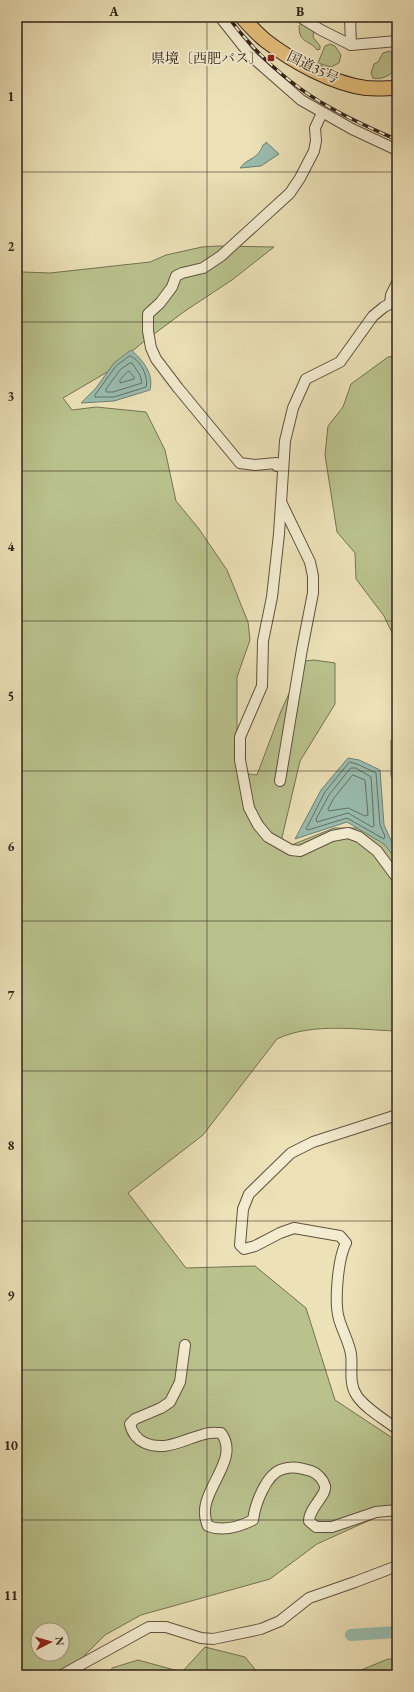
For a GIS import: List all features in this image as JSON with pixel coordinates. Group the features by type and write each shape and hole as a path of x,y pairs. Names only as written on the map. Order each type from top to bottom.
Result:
{"highway":[{"name":"国道35号","path":"242,17 266,41 298,62 326,75 342,82 365,88 397,88"}],"street":[{"path":"220,17 251,56 301,100 359,132 397,150"},
{"path":"300,17 351,44 397,41"},
{"path":"350,17 351,44"},
{"path":"283,466 277,466 276,463 240,463 156,359 151,348 148,332 148,314 160,303 172,287 176,276 203,268 221,256 290,193 300,178 314,151 316,141 315,128 322,112"},
{"path":"397,283 391,294 394,302 373,316 340,362 306,379 293,408 285,442 279,534 272,597 263,641 262,686 240,737 240,760 249,808 258,825 268,837 291,850 300,851 332,836 348,833 359,837 377,851 397,878"},
{"path":"280,781 313,593 313,576 310,562 281,502"},
{"path":"397,1115 313,1142 291,1153 249,1194 243,1209 240,1233 240,1245 244,1249 255,1246 294,1228 340,1236 346,1243 342,1250 337,1294 338,1317 351,1353 351,1382 356,1395 366,1406 397,1429"},
{"path":"185,1345 180,1382 170,1402 161,1408 135,1419 130,1424 132,1433 142,1442 152,1446 160,1447 173,1445 206,1433 220,1433 225,1438 226,1454 222,1468 208,1496 205,1509 206,1522 208,1526 217,1529 242,1526 253,1520 258,1501 266,1484 282,1469 299,1467 313,1472 323,1479 325,1485 324,1491 309,1514 309,1521 316,1527 332,1527 376,1512 397,1510"},
{"path":"62,1675 149,1627 166,1627 201,1638 213,1639 261,1629 280,1621 309,1598 397,1566"}],"green space":[{"path":"301,24 307,24 314,30 313,37 320,46 320,49 317,50 303,39 299,32 299,26"},
{"path":"330,44 335,46 341,55 339,63 331,67 318,63 325,46"},
{"path":"389,51 394,55 396,60 394,70 385,77 373,78 371,73 374,64 378,62 383,53"},
{"path":"202,247 274,247 232,280 185,311 142,343 109,371 63,398 72,410 96,407 146,412 165,450 176,501 199,529 227,570 248,622 250,640 237,677 237,752 241,773 257,775 281,711 304,661 314,660 335,663 335,704 300,761 279,850 334,828 365,828 397,849 397,1031 336,1028 305,1030 277,1039 203,1135 128,1193 186,1268 255,1266 306,1308 335,1400 397,1441 397,1504 379,1516 317,1544 270,1579 141,1615 105,1635 65,1675 17,1675 17,268 23,272 50,273 150,262 166,255"},
{"path":"397,356 397,643 384,616 356,579 355,553 337,532 325,455 328,426 343,407 351,384 388,357"},
{"path":"397,738 397,787 391,776 391,740"},
{"path":"205,1647 245,1657 258,1673 265,1675 110,1675 112,1668 138,1660 182,1672"},
{"path":"388,1659 397,1660 397,1675 349,1675"}],"water":[{"path":"266,142 279,154 261,166 240,168 243,164 256,156"},
{"path":"131,350 140,358 149,373 151,384 150,390 114,401 81,403 96,388 114,363"},
{"path":"348,758 359,760 380,770 384,825 397,853 397,860 384,844 347,822 295,839 321,790"}],"waterway":[{"path":"351,1635 397,1632"}],"railway":[{"path":"228,17 262,56 302,90 339,112 397,140"}],"place":[{"name":"県境〔西肥バス〕","path":"271,58"}]}
